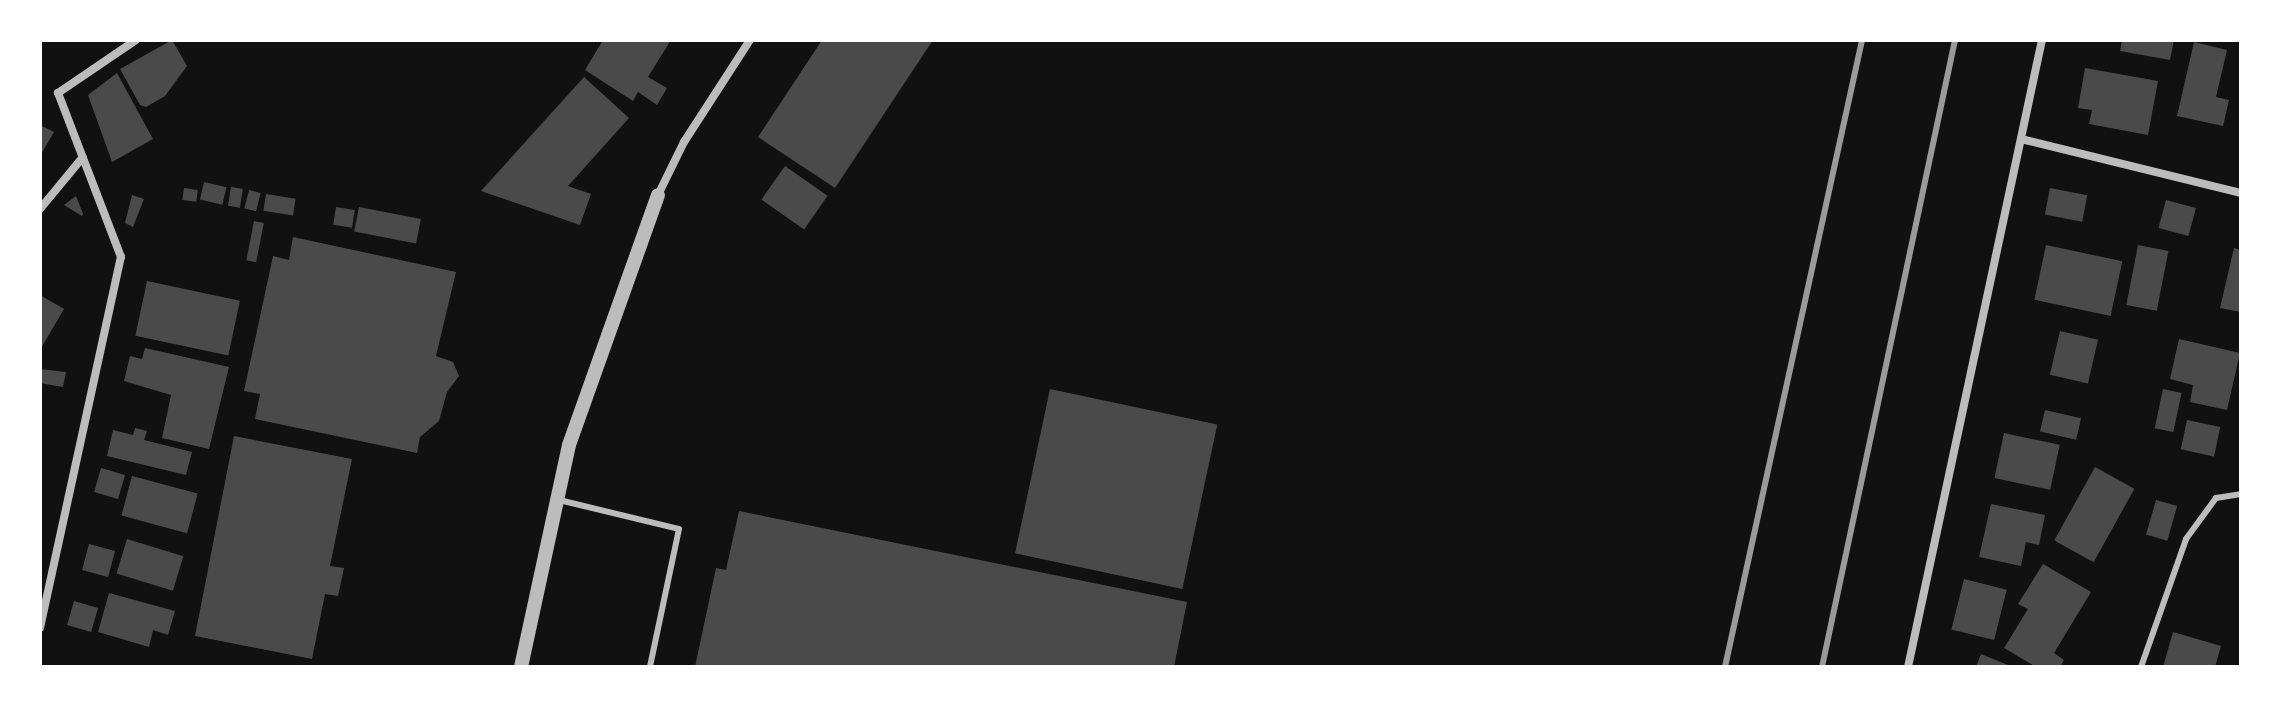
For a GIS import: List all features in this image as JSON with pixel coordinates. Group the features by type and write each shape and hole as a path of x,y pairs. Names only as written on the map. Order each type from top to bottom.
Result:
{"street":[{"path":"40,628 121,257 60,88 136,40"},
{"path":"521,667 556,500 577,420 658,195 684,142 750,40"},
{"path":"1908,667 2042,40"},
{"path":"2021,139 2241,193"},
{"path":"40,209 43,197 83,157"}],"lane":[{"path":"2141,667 2186,539 2216,498 2241,494"},
{"path":"556,500 679,529 650,667"}],"building":[{"path":"172,40 187,66 165,96 146,107 140,105 120,69"},
{"path":"603,40 671,40 648,77 667,88 657,105 638,92 633,101 585,70"},
{"path":"822,40 933,40 835,188 758,137"},
{"path":"2122,40 2174,40 2170,60 2120,51"},
{"path":"2194,42 2227,50 2216,97 2229,100 2223,126 2177,116"},
{"path":"2085,68 2158,81 2148,135 2089,124 2092,110 2078,108"},
{"path":"117,73 153,139 112,162 88,95"},
{"path":"584,77 629,118 568,186 591,194 580,225 481,191"},
{"path":"40,125 54,132 40,156"},
{"path":"785,166 828,196 804,229 761,200"},
{"path":"204,182 226,187 222,205 200,200"},
{"path":"231,187 243,189 240,208 228,206"},
{"path":"184,188 198,190 196,202 182,200"},
{"path":"2050,188 2087,195 2082,222 2045,215"},
{"path":"249,190 261,193 256,211 244,208"},
{"path":"266,194 296,199 293,215 263,211"},
{"path":"132,195 144,199 133,227 125,223"},
{"path":"76,196 83,214 82,216 64,205"},
{"path":"2166,200 2196,208 2188,236 2158,228"},
{"path":"336,207 355,210 352,228 333,225"},
{"path":"359,207 421,219 416,244 354,232"},
{"path":"254,221 264,223 256,262 246,260"},
{"path":"293,237 456,272 436,356 453,362 459,376 447,392 439,421 420,437 417,453 255,419 260,394 244,391 273,256 289,260"},
{"path":"2046,245 2122,261 2111,316 2034,300"},
{"path":"2138,245 2168,251 2157,311 2126,305"},
{"path":"2234,248 2241,250 2241,312 2220,308"},
{"path":"147,281 240,301 228,356 135,336"},
{"path":"40,295 64,309 40,350"},
{"path":"2060,331 2098,340 2088,384 2050,375"},
{"path":"2179,339 2240,353 2227,410 2190,402 2193,385 2170,379"},
{"path":"145,348 229,367 209,449 162,438 171,395 124,381 130,356 142,359"},
{"path":"40,369 66,372 63,387 40,383"},
{"path":"1050,389 1217,425 1182,589 1015,553"},
{"path":"2163,389 2182,393 2173,432 2155,428"},
{"path":"2045,410 2081,418 2076,440 2040,431"},
{"path":"2187,420 2220,427 2214,456 2181,449"},
{"path":"135,428 147,431 144,440 192,452 186,475 107,456 113,430 133,435"},
{"path":"2004,433 2060,445 2050,490 1994,478"},
{"path":"234,436 352,459 330,566 344,568 338,596 325,594 312,659 195,636"},
{"path":"2095,467 2134,489 2094,562 2054,540"},
{"path":"101,468 125,475 118,499 94,492"},
{"path":"132,476 198,494 187,533 121,516"},
{"path":"2156,500 2177,506 2167,541 2146,535"},
{"path":"1991,504 2045,515 2039,545 2026,542 2021,566 1979,557"},
{"path":"739,511 1187,602 1174,667 695,667 716,568 726,570"},
{"path":"127,539 183,556 173,591 116,573"},
{"path":"89,544 115,551 108,577 82,570"},
{"path":"2043,564 2091,592 2054,653 2064,660 2060,667 2036,667 2004,648 2028,609 2018,604"},
{"path":"1964,579 2007,590 1994,640 1951,629"},
{"path":"109,593 175,611 168,635 153,630 149,647 98,632"},
{"path":"74,601 98,608 91,632 67,625"},
{"path":"2173,632 2221,646 2215,667 2163,667"},
{"path":"1981,654 2013,667 1976,667"}],"railway":[{"path":"1725,667 1862,40"},
{"path":"1822,667 1955,40"}]}
